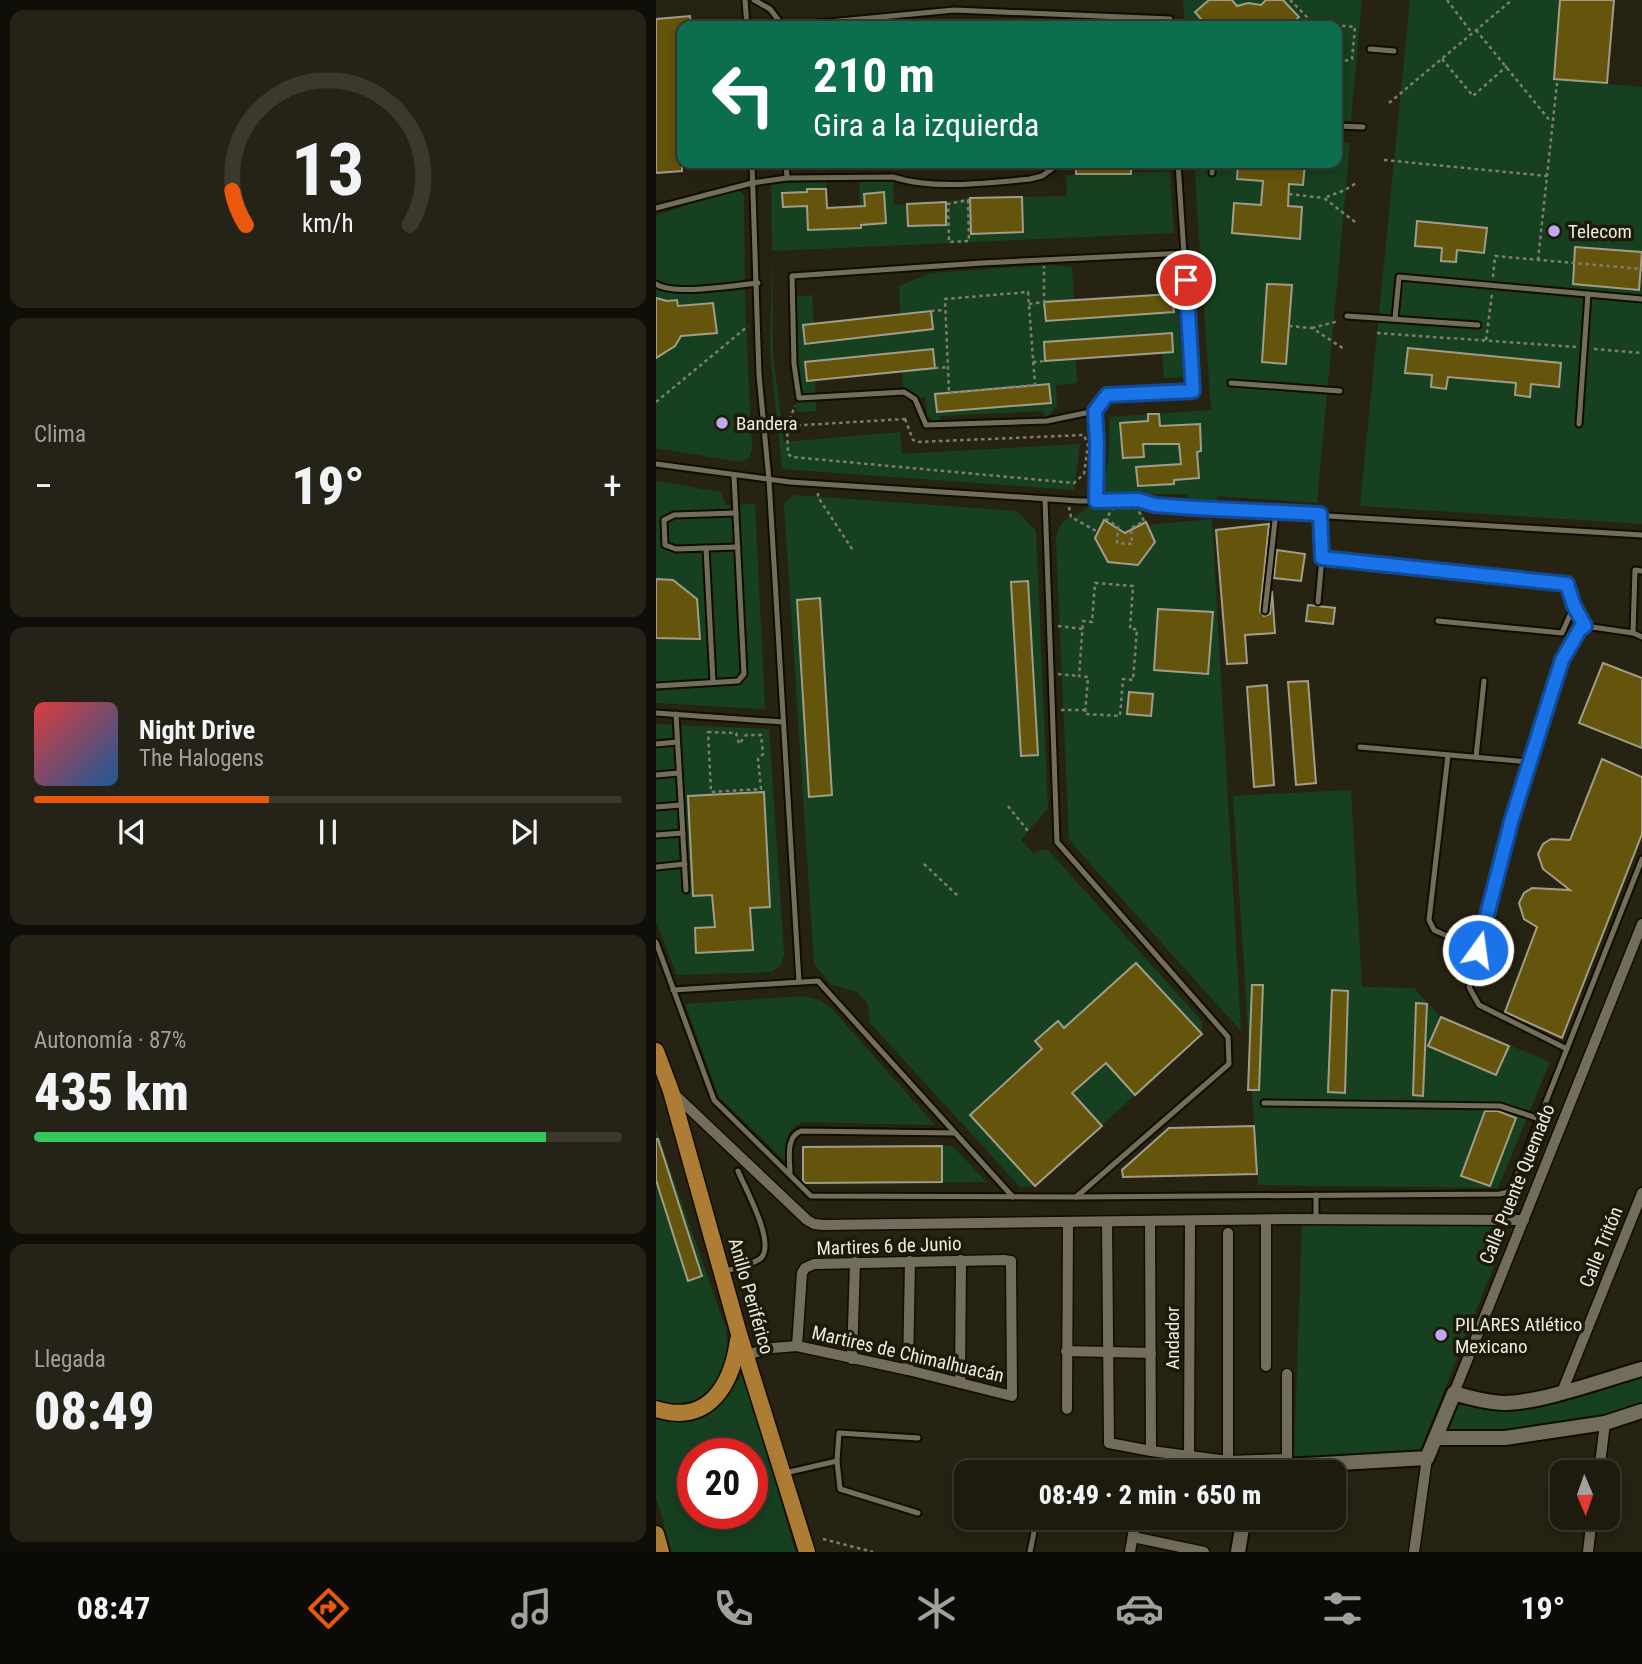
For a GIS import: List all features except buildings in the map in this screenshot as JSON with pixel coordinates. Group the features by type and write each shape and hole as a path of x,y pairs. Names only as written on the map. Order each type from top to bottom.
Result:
{"main road":[{"name":"Anillo Periférico","path":"656,1051 671,1091 739,1335 784,1473 806,1552"},
{"path":"656,1409 676,1412 693,1410 712,1401 726,1385 735,1361 739,1335"},
{"path":"1454,1393 1504,1403 1562,1392 1642,1369"},
{"name":"Calle Puente Quemado","path":"1427,1458 1454,1393"},
{"path":"1436,1438 1505,1438 1605,1423 1642,1411"},
{"path":"1346,1462 1427,1458"},
{"path":"1238,1552 1242,1530"},
{"path":"656,1534 661,1552"}],"street":[{"name":"Calle Puente Quemado","path":"1454,1393 1642,924"},
{"path":"671,1091 814,1224 1316,1219 1524,1220"},
{"name":"Calle Tritón","path":"1562,1392 1642,1193"},
{"path":"1266,1220 1266,1366"},
{"name":"Andador","path":"1189,1456 1190,1221"},
{"path":"1107,1222 1109,1443 1220,1460"},
{"name":"Andador","path":"1150,1222 1151,1451"},
{"path":"1067,1409 1068,1223"},
{"path":"1228,1233 1228,1460"},
{"name":"Martires 6 de Junio","path":"797,1346 802,1273 805,1268 814,1264 1004,1259 1011,1261"},
{"path":"960,1383 961,1260"},
{"path":"908,1370 910,1261"},
{"name":"Martires de Chimalhuacán","path":"746,1355 772,1348 797,1346 1012,1396 1011,1261"},
{"path":"852,1359 855,1262"},
{"name":"Andador","path":"1066,1351 1151,1353"},
{"path":"1283,1460 1287,1459 1287,1374"},
{"path":"1600,1460 1605,1423"},
{"path":"1414,1552 1427,1458"},
{"path":"1130,1552 1134,1530"},
{"path":"1588,1552 1591,1530"},
{"path":"1133,1537 1204,1552"}],"lane":[{"path":"745,0 747,21"},
{"path":"754,0 770,9 781,21"},
{"path":"838,21 954,10 1170,21"},
{"path":"1370,49 1394,51"},
{"path":"1342,126 1363,127"},
{"path":"752,168 759,374 769,480 799,982"},
{"path":"786,168 787,178"},
{"path":"656,208 752,183 787,178 893,177 908,182 995,183 1030,180 1053,168"},
{"path":"1096,501 1095,411 1107,395 1193,391 1178,168"},
{"path":"1212,168 1212,173"},
{"path":"1095,411 1047,421 926,425 914,399 904,392 799,398 794,364 792,276 1184,253"},
{"path":"1396,319 1399,277 1642,299"},
{"path":"656,284 663,289 680,289 758,283"},
{"path":"1579,424 1588,294"},
{"path":"1347,317 1478,325"},
{"path":"1231,383 1340,391"},
{"path":"656,464 734,476 819,484 1045,499 1138,500 1155,505 1195,508 1642,535"},
{"path":"656,686 738,681 744,674 734,476"},
{"path":"1045,499 1057,842 1228,1037 1229,1064 1076,1197"},
{"path":"1265,611 1276,512"},
{"path":"736,513 674,515 664,520 665,545 676,549 738,547"},
{"path":"1318,602 1322,558 1320,514"},
{"path":"706,548 713,682"},
{"path":"1322,558 1567,584 1574,606 1585,626"},
{"path":"1633,634 1635,570 1642,571"},
{"path":"1438,621 1562,633 1574,606"},
{"path":"1634,606 1642,607"},
{"path":"1567,1049 1479,1005 1469,987 1511,822 1562,660 1580,629 1585,626 1642,637"},
{"path":"1476,757 1484,681"},
{"path":"656,713 783,722"},
{"path":"676,715 686,890"},
{"path":"656,744 677,742"},
{"path":"1360,747 1530,762"},
{"path":"1448,755 1429,920 1434,930 1478,950"},
{"path":"656,775 679,773"},
{"path":"656,807 681,805"},
{"path":"656,835 683,833"},
{"path":"656,942 714,1100 811,1196 1500,1194 1508,1192 1513,1185 1642,859"},
{"path":"657,867 685,864"},
{"path":"674,989 819,981 1013,1197"},
{"path":"1264,1103 1500,1106 1540,1119"},
{"path":"790,1174 791,1140 795,1133 801,1131 955,1133"},
{"path":"722,1273 760,1259 766,1250 766,1236 738,1171"},
{"path":"1316,1195 1316,1219"},
{"path":"918,1438 839,1433 837,1461 840,1489 918,1513"},
{"path":"784,1473 837,1461"},
{"path":"1030,1552 1034,1530"}],"path":[{"path":"1290,0 1311,21"},
{"path":"1447,0 1507,66 1552,124"},
{"path":"1389,103 1512,0"},
{"path":"1342,26 1355,27 1352,59 1342,62"},
{"path":"1442,59 1473,96 1507,66"},
{"path":"1538,260 1557,83"},
{"path":"1384,160 1547,176"},
{"path":"1289,194 1324,198 1346,190 1358,182"},
{"path":"1324,198 1355,222"},
{"path":"968,200 969,241 959,242 949,242 948,204 968,200"},
{"path":"1486,341 1495,256 1642,270"},
{"path":"1029,304 1044,302 1044,260"},
{"path":"1028,292 1029,304 1035,386 949,393 945,299 1028,292"},
{"path":"931,311 944,310"},
{"path":"656,402 758,317"},
{"path":"1289,326 1312,328 1347,317"},
{"path":"1312,328 1344,349"},
{"path":"1377,332 1642,353"},
{"path":"1033,362 1045,360"},
{"path":"935,368 948,367"},
{"path":"787,426 904,419 913,440 917,442 1078,434 1087,438 1088,444 1084,474 1074,483 792,457 788,454 787,426 799,398"},
{"path":"819,484 818,497 854,552"},
{"path":"1068,500 1071,517 1098,532"},
{"path":"1113,508 1137,508 1144,521 1131,528 1132,544 1117,543 1118,527 1106,519 1113,508"},
{"path":"1051,674 1088,677 1085,714 1120,716 1123,679 1133,680 1137,629 1130,629 1133,586 1095,583 1092,622 1083,621 1079,676"},
{"path":"1050,625 1083,629"},
{"path":"1120,708 1127,708"},
{"path":"1053,710 1085,710"},
{"path":"708,732 736,733 739,744 746,735 761,735 763,754 758,759 761,789 711,792 708,732"},
{"path":"1008,806 1028,831"},
{"path":"924,864 959,897"},
{"path":"823,1539 873,1552"}],"green space":[{"path":"1183,0 1362,0 1351,121 1342,120 1342,21 1185,21"},
{"path":"1410,0 1560,0 1555,79 1642,87 1642,524 1360,506"},
{"path":"1342,142 1350,143 1317,503 1217,496 1216,505 1189,505 1187,494 1100,494 1108,463 1110,417 1211,410 1194,168 1342,168"},
{"path":"1170,171 1174,233 772,251 771,183 826,181 828,208 860,207 859,180 893,180 894,205 970,198 1067,196 1066,175"},
{"path":"733,189 744,195 745,303 752,449 749,458 740,462 656,448 656,216"},
{"path":"772,251 773,356 784,442 900,432 902,454 1080,444 1074,490 782,469 770,351"},
{"path":"1049,265 1072,267 1074,300 1158,295 1157,272 1175,270 1183,377 1164,378 1162,353 1076,358 1077,383 1056,385 1057,406 1045,419 1043,411 940,416 940,426 927,416 926,397 904,399 902,371 815,380 816,411 797,412 792,360 793,297 812,295 814,324 900,314 899,286 931,273"},
{"path":"656,481 721,492 726,505 755,504 765,709 656,703"},
{"path":"794,495 1017,511 1036,531 1048,808 1021,840 1034,854 1038,850 1048,850 1202,1021 1202,1034 1035,1186 1021,1188 870,1023 868,1004 857,992 832,985 814,964 784,504"},
{"path":"1139,506 1148,525 1212,519 1241,1031 1069,840 1056,540 1058,531 1068,519 1088,507"},
{"path":"656,724 769,729 784,954 781,965 772,972 677,975 656,921"},
{"path":"1351,790 1362,987 1414,988 1441,1017 1550,1062 1498,1188 1258,1185 1233,796"},
{"path":"803,996 820,1000 832,1009 935,1125 803,1122 789,1133 787,1163 719,1097 685,1004"},
{"path":"656,1129 726,1329 728,1351 721,1375 705,1396 686,1404 656,1400"},
{"path":"952,1146 987,1182 803,1183 803,1147"},
{"path":"1511,1223 1420,1451 1294,1459 1302,1224"},
{"path":"745,1370 764,1438 677,1438 677,1529 768,1529 768,1454 795,1552 672,1552 656,1497 656,1419 699,1417 718,1405"},
{"path":"1642,1375 1642,1406 1541,1428 1438,1436 1456,1405 1504,1409"}],"place":[{"name":"Telecom","path":"1554,231"},
{"name":"Bandera","path":"722,423"},
{"name":"PILARES Atlético Mexicano","path":"1441,1335"}],"route":[{"path":"1186,280 1193,391 1107,395 1095,411 1096,501 1138,500 1155,505 1320,514 1322,558 1567,584 1574,606 1585,626 1580,629 1562,660 1511,822 1478,950"}]}
